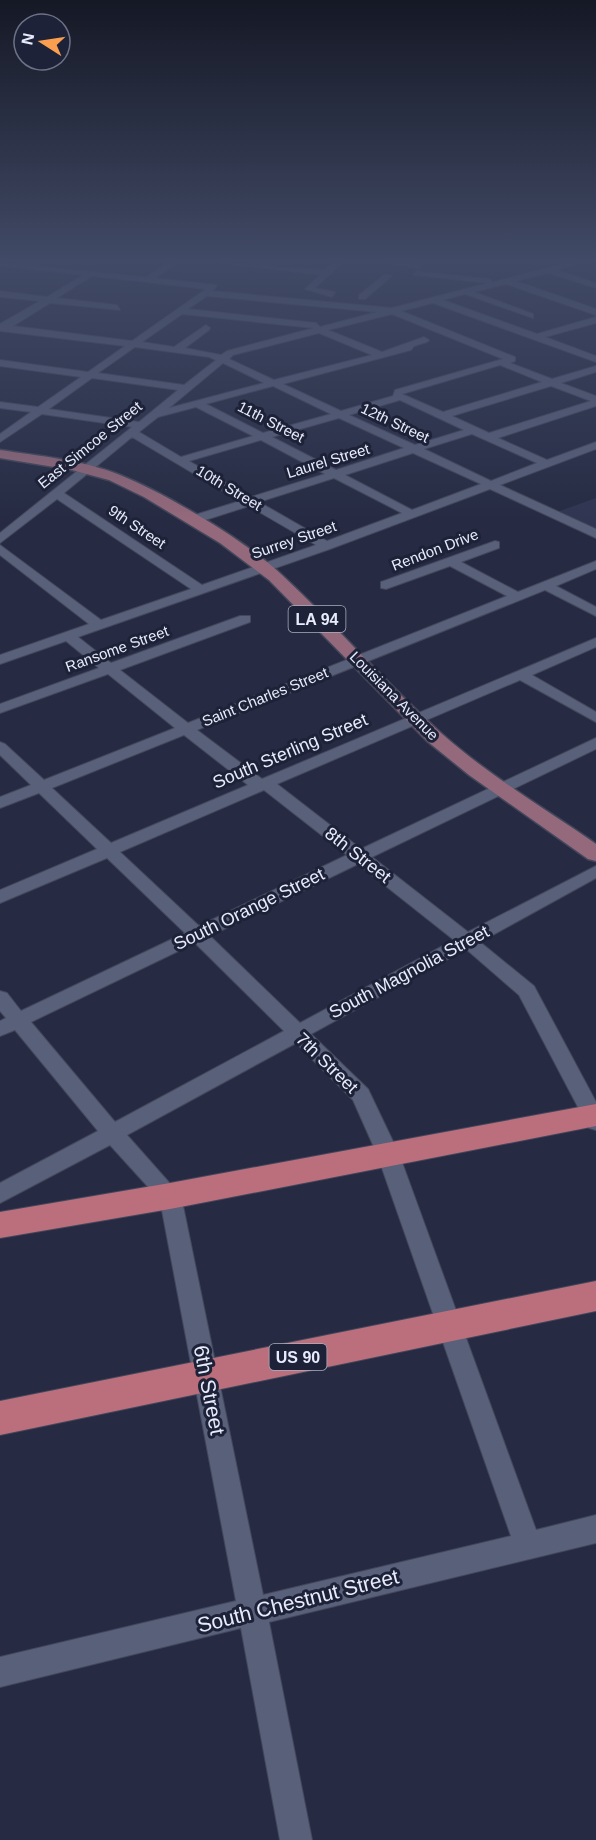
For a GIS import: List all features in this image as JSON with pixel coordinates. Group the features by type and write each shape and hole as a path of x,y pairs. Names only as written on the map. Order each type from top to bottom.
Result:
{"highway":[{"path":"0,1225 595,1118"},
{"name":"US 90","path":"0,1418 596,1296"}],"main road":[{"name":"Louisiana Avenue","path":"0,454 86,469 134,486 192,520 263,568 415,719 455,755 596,854"}],"street":[{"path":"0,439 125,349"},
{"name":"12th Street","path":"177,349 220,358 596,534"},
{"name":"East Simcoe Street","path":"0,539 220,358 242,349"},
{"path":"368,349 381,355"},
{"path":"151,415 405,349"},
{"path":"182,460 341,414 512,359 487,349"},
{"path":"569,349 596,359"},
{"path":"500,362 596,402"},
{"path":"0,363 181,391"},
{"path":"442,416 596,369"},
{"name":"11th Street","path":"181,391 198,404 412,513"},
{"path":"401,394 442,416 545,463"},
{"path":"489,437 596,402"},
{"path":"0,405 135,428"},
{"name":"10th Street","path":"135,428 182,460 327,546"},
{"name":"Laurel Street","path":"192,520 473,430"},
{"name":"Surrey Street","path":"0,660 327,546 596,445"},
{"name":"9th Street","path":"54,494 64,497 201,590"},
{"name":"Rendon Drive","path":"386,585 495,545"},
{"path":"0,549 99,626"},
{"path":"451,561 516,596"},
{"name":"Saint Charles Street","path":"0,803 596,565"},
{"path":"545,585 596,612"},
{"name":"Ransome Street","path":"0,709 245,619"},
{"name":"8th Street","path":"68,636 254,782 271,787 527,991 595,1118"},
{"name":"South Sterling Street","path":"0,897 596,642"},
{"path":"521,674 596,718"},
{"name":"South Orange Street","path":"9,1024 596,743"},
{"name":"7th Street","path":"0,747 197,934 361,1095 388,1154 528,1545"},
{"name":"South Magnolia Street","path":"0,1194 596,872"},
{"path":"0,998 9,1024 170,1196"},
{"name":"6th Street","path":"170,1196 207,1375 296,1840"},
{"name":"South Chestnut Street","path":"0,1672 596,1529"}],"shaded area":[{"path":"596,498 596,530 557,512"}]}
